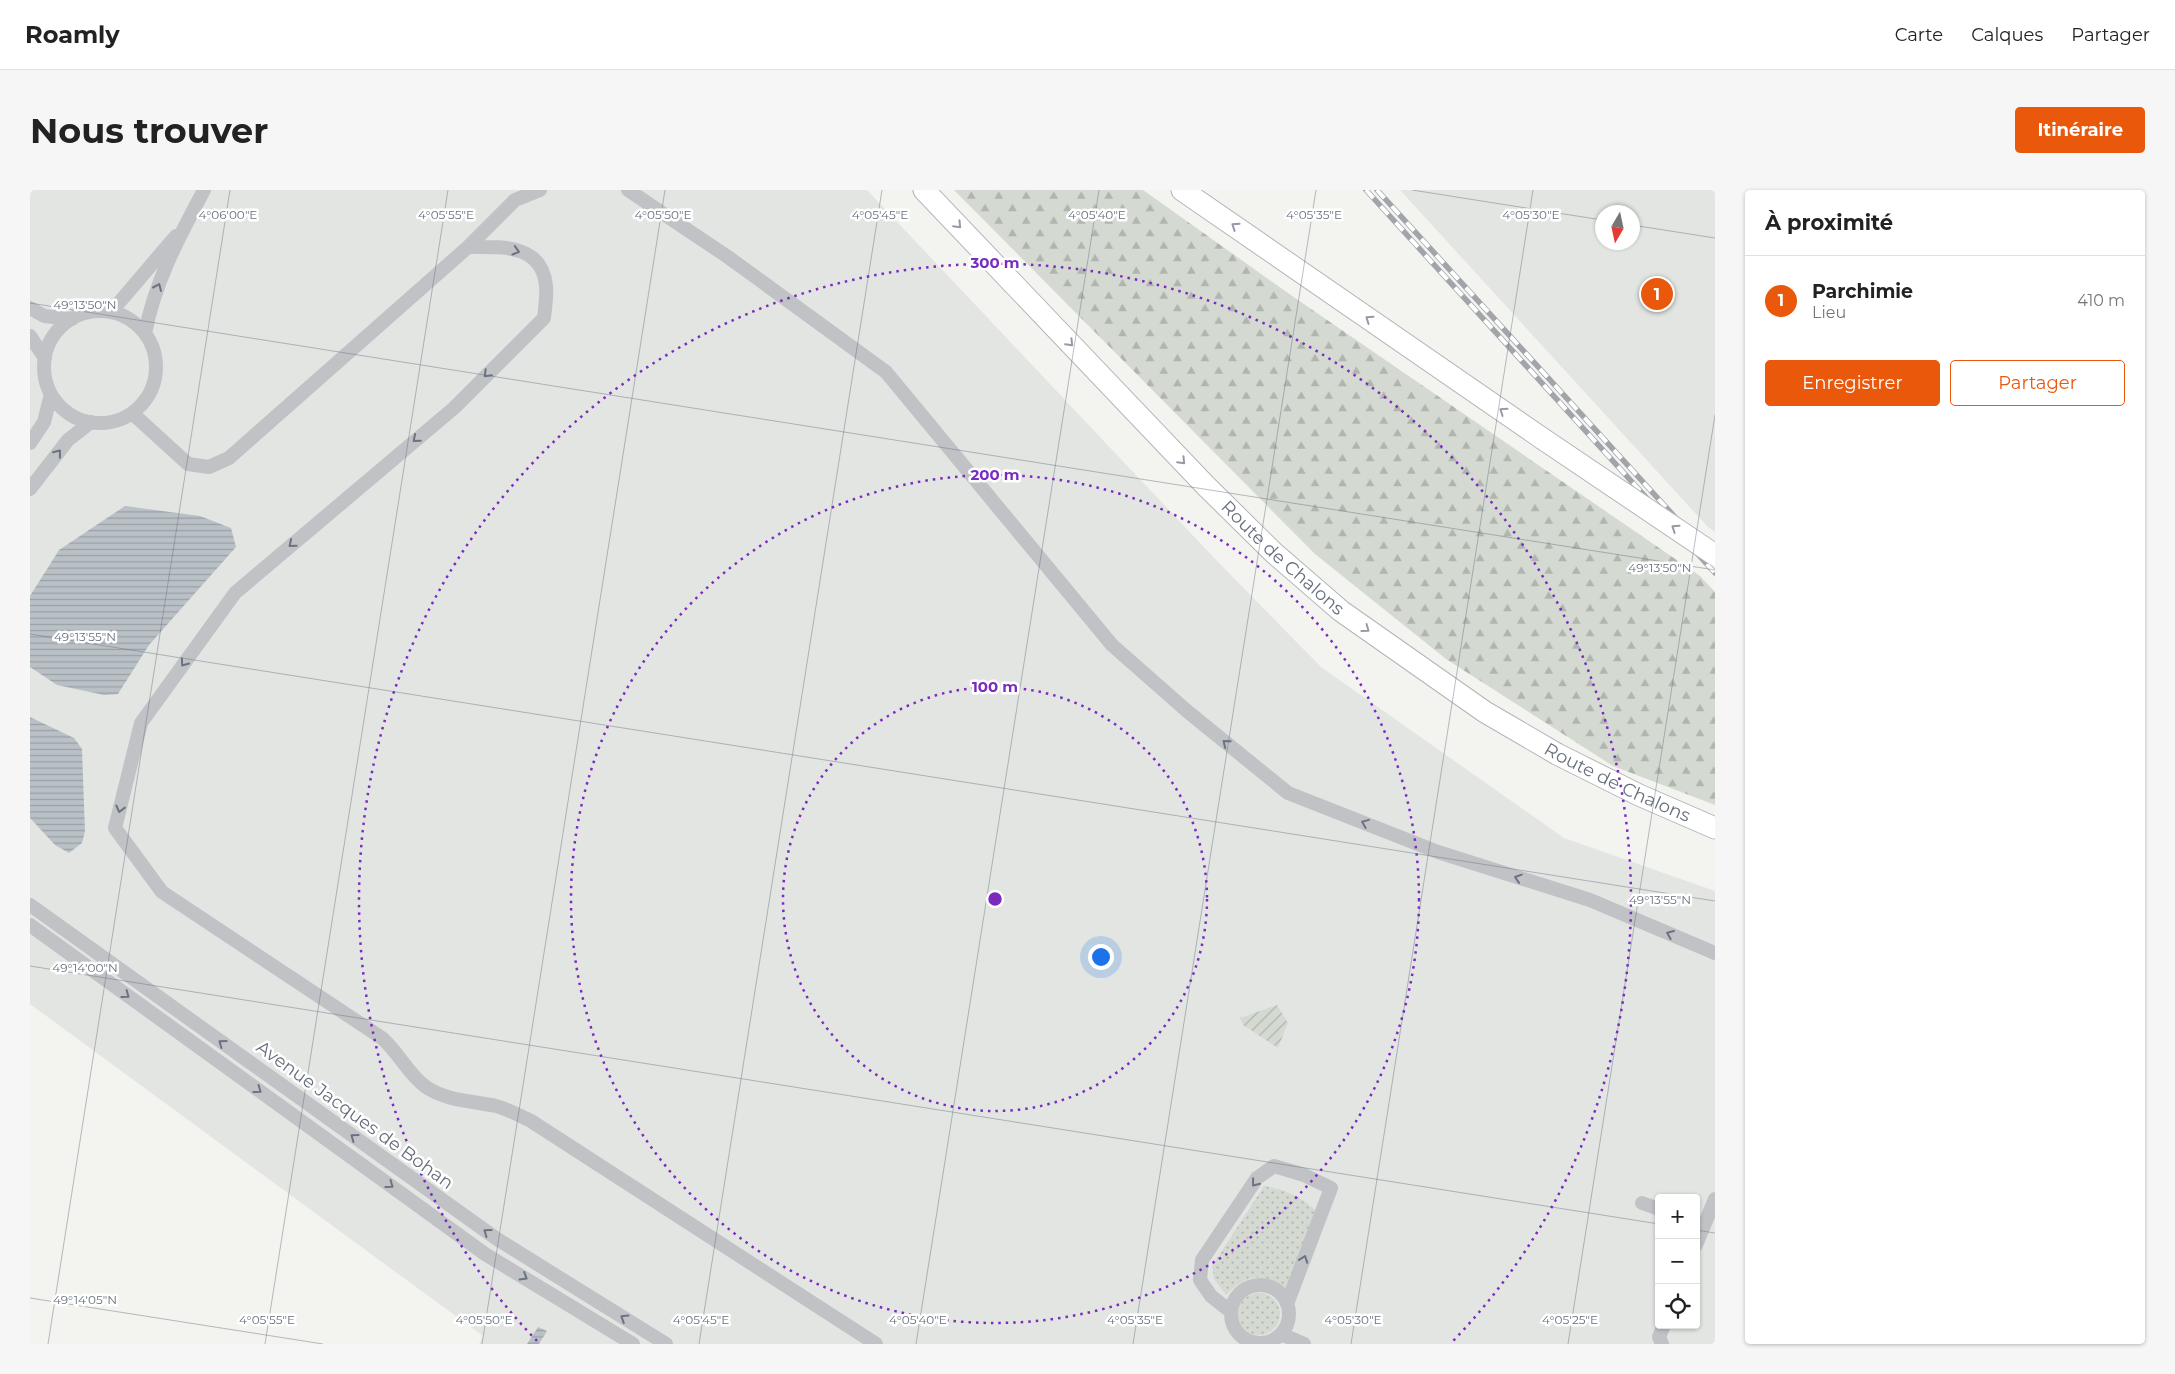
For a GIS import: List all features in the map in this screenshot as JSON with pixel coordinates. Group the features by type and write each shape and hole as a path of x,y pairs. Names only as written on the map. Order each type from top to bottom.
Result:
{"main road":[{"name":"Route de Chalons","path":"924,190 1206,486 1274,553 1341,612 1485,712 1549,750 1639,795 1715,828"},
{"path":"1182,190 1715,555"}],"street":[{"path":"145,334 150,306 186,224 204,190"},
{"path":"132,414 188,464 210,467 229,458 468,247 515,200 540,190"},
{"path":"628,190 728,257 886,372 1112,645 1187,712 1288,793 1438,852 1590,900 1715,953"},
{"path":"111,312 186,224"},
{"path":"468,247 519,250 537,261 546,285 544,318 454,408 235,593 141,723 115,828 162,892 382,1038 395,1050 416,1080 427,1088 456,1100 498,1107 531,1121 876,1344"},
{"path":"30,308 44,316 72,319"},
{"path":"111,312 136,324 145,334 152,347 156,361 156,376 151,391 132,414 112,422 91,422 75,417 61,407 51,394 45,376 45,358 54,336 72,319 84,314 111,312"},
{"path":"30,336 45,358"},
{"path":"30,443 44,422 51,394"},
{"path":"30,489 68,440 91,422"},
{"name":"Avenue Jacques de Bohan","path":"30,905 497,1240 666,1344"},
{"name":"Avenue Jacques de Bohan","path":"30,925 486,1254 633,1344"},
{"path":"1230,1311 1211,1296 1200,1280 1202,1260 1257,1178 1274,1166 1304,1175 1331,1188 1287,1304"},
{"path":"1700,1225 1715,1199"},
{"path":"1642,1203 1655,1208"},
{"path":"1256,1285 1275,1289 1283,1296 1287,1304 1288,1320 1281,1334 1264,1343 1244,1340 1232,1325 1230,1311 1238,1293 1246,1288 1256,1285"},
{"path":"1662,1329 1659,1337 1662,1344"},
{"path":"1281,1334 1304,1344"}],"shaded area":[{"path":"30,190 867,190 1218,562 1321,667 1564,838 1715,891 1715,1344 479,1344 483,1336 30,1004"},
{"path":"1400,190 1715,190 1715,532 1708,527"},
{"path":"125,506 200,516 231,528 236,547 149,645 118,694 104,695 57,685 30,667 30,596 59,550"},
{"path":"30,717 74,738 82,749 85,831 82,843 69,853 55,845 30,818"},
{"path":"538,1327 547,1331 539,1344 527,1344"}],"green space":[{"path":"954,190 1143,190 1295,298 1700,576 1715,592 1715,805 1613,766 1446,659 1315,554"},
{"path":"1277,1005 1288,1023 1278,1048 1243,1025 1240,1018"},
{"path":"1264,1186 1294,1195 1306,1202 1318,1213 1288,1290 1270,1280 1256,1278 1241,1282 1226,1295 1214,1279 1212,1266"},
{"path":"1255,1293 1263,1293 1274,1299 1280,1314 1274,1329 1263,1335 1255,1335 1244,1329 1238,1318 1238,1310 1244,1299"}],"railway":[{"path":"1366,190 1715,573"},
{"path":"1377,190 1715,561"}],"place":[{"name":"Parchimie","path":"1657,294"}]}
